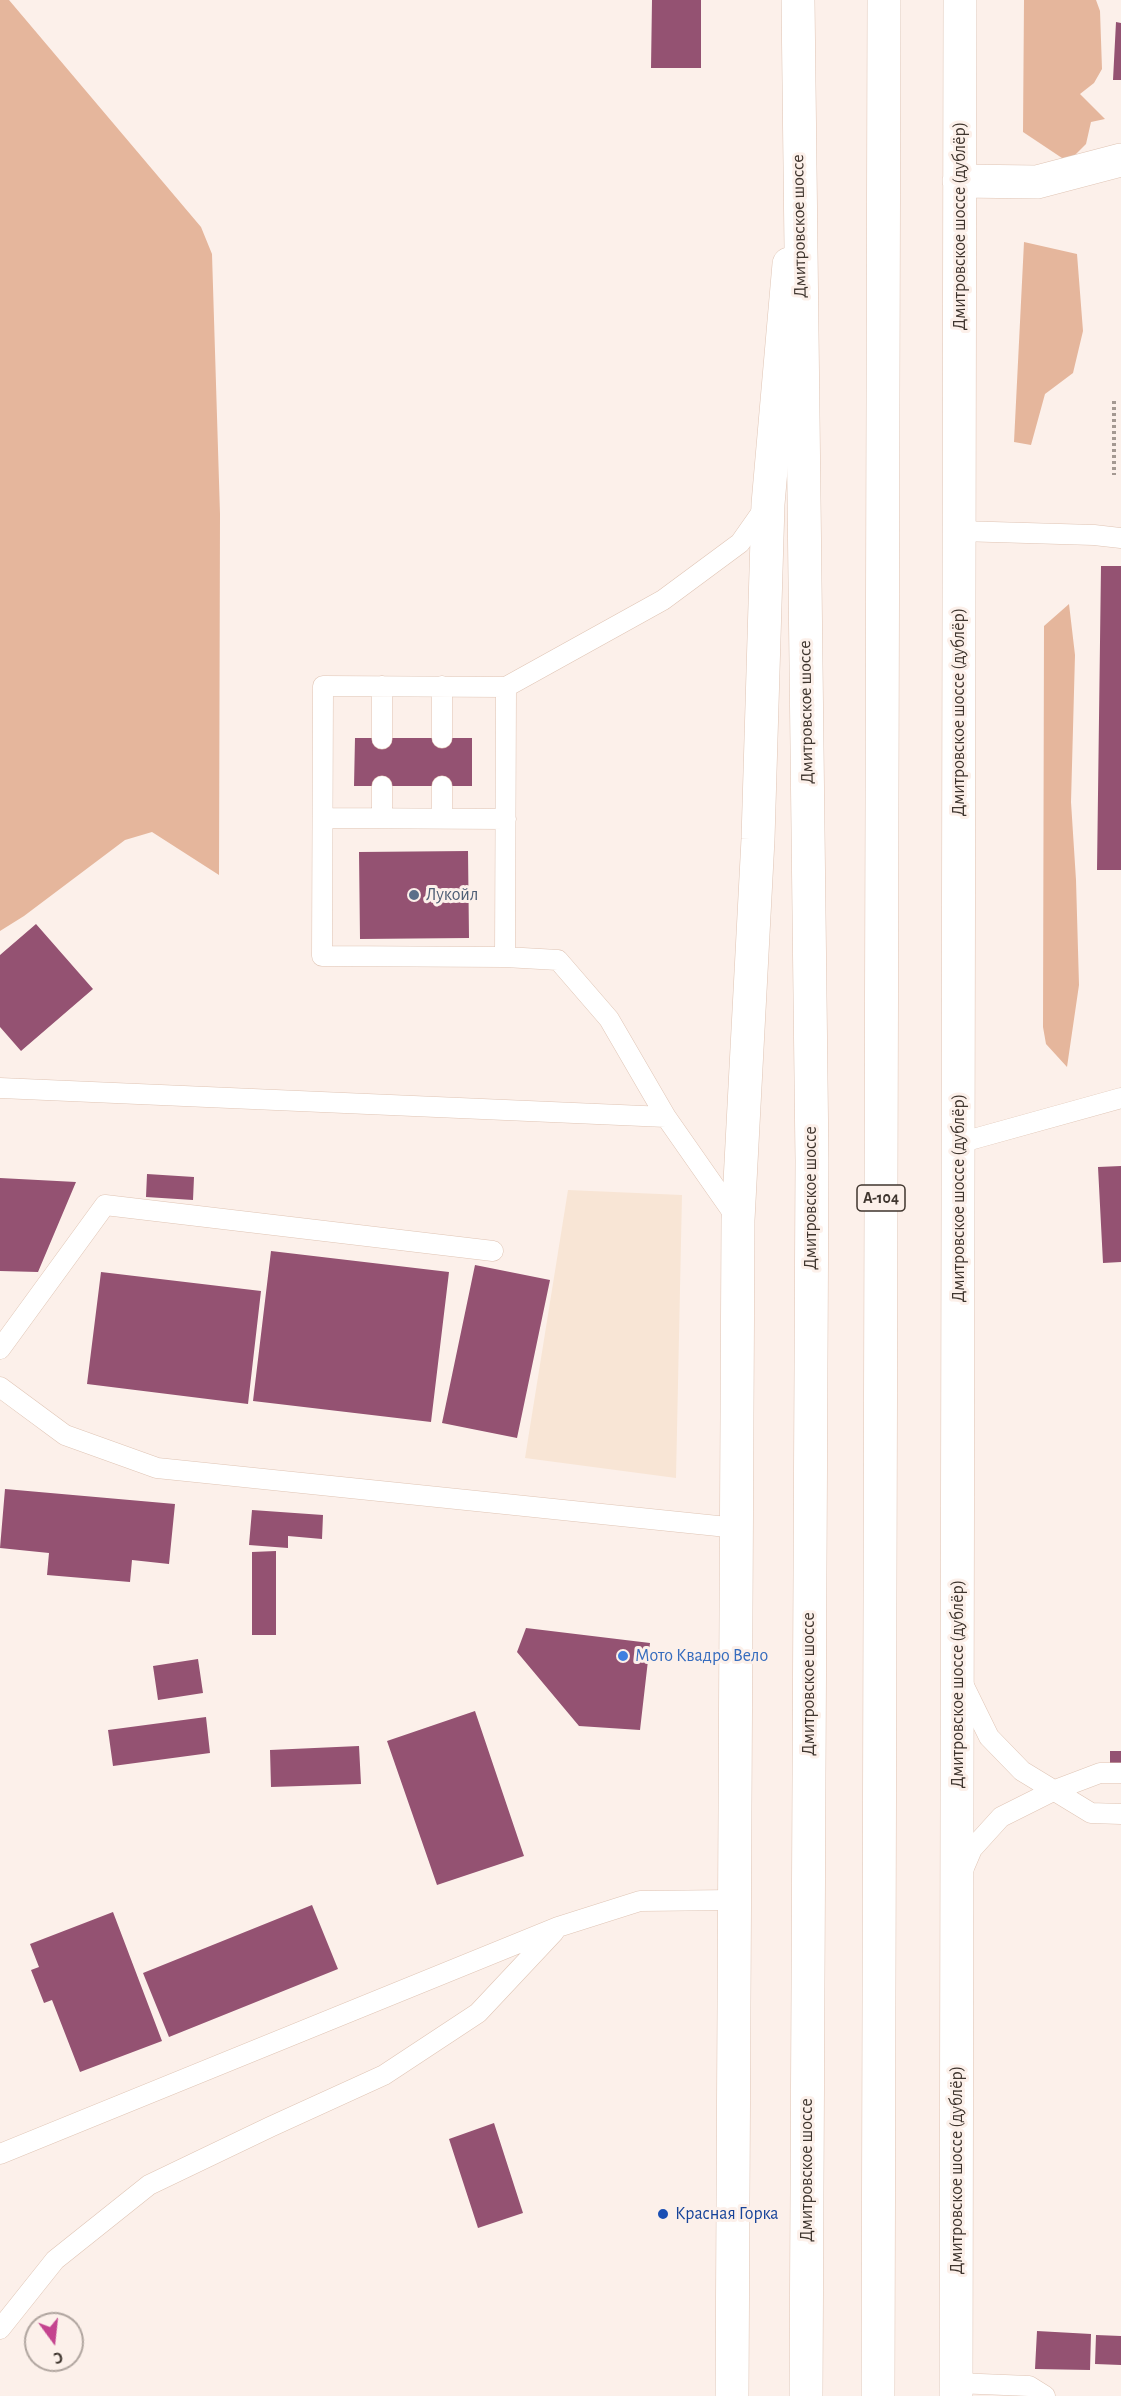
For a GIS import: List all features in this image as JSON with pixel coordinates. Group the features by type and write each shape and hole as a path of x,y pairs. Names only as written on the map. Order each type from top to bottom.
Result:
{"main road":[{"name":"Дмитровское шоссе","path":"798,0 798,167 812,1160 806,2396"},
{"name":"А-104","path":"878,2396 884,0"},
{"name":"Дмитровское шоссе (дублёр)","path":"956,2390 960,0"},
{"path":"959,181 1037,182 1121,160"},
{"path":"732,2396 738,1220 758,839 768,504 798,167"}],"lane":[{"path":"738,1220 666,1117 609,1019 558,960 505,957 322,956 323,686 506,687 663,600 740,543 768,504"},
{"path":"959,531 1094,535 1121,538"},
{"path":"382,686 382,739"},
{"path":"442,686 442,738"},
{"path":"505,957 506,687"},
{"path":"382,786 382,818"},
{"path":"442,786 442,818"},
{"path":"323,818 506,819"},
{"path":"0,1088 666,1117"},
{"path":"959,1143 1121,1098"},
{"path":"0,1349 105,1205 493,1251"},
{"path":"0,1387 65,1435 157,1468 737,1528"},
{"path":"958,1675 989,1737 1022,1771 1091,1813 1121,1814"},
{"path":"958,1880 972,1849 1001,1817 1055,1790 1100,1773 1121,1773"},
{"path":"0,2154 558,1928 640,1901 733,1900"},
{"path":"0,2329 55,2260 149,2185 384,2075 477,2013 558,1928"},
{"path":"956,2390 1029,2386 1045,2396"}],"path":[{"path":"1114,401 1114,475"}],"shaded area":[{"path":"0,0 9,0 201,227 212,254 220,514 219,875 152,832 125,840 24,916 0,931"},
{"path":"1024,0 1096,0 1100,11 1102,69 1094,83 1080,94 1105,119 1091,122 1086,144 1068,162 1023,132"},
{"path":"1024,242 1077,254 1083,331 1073,373 1045,394 1031,445 1014,442"},
{"path":"1069,604 1075,655 1071,802 1079,985 1067,1067 1046,1044 1043,1027 1044,626"},
{"path":"568,1190 682,1195 676,1478 525,1458"}],"building":[{"path":"652,0 701,0 701,68 651,68"},
{"path":"1116,22 1121,23 1121,80 1113,80"},
{"path":"1101,566 1121,566 1121,870 1097,870"},
{"path":"355,738 472,738 472,786 354,786"},
{"name":"Лукойл","path":"468,851 469,938 360,939 359,852"},
{"path":"36,924 93,989 21,1051 0,1027 0,955"},
{"path":"1121,1166 1121,1262 1103,1263 1098,1167"},
{"path":"147,1174 194,1177 193,1200 146,1197"},
{"path":"0,1178 76,1182 38,1272 0,1271"},
{"path":"271,1251 449,1272 431,1422 253,1401"},
{"path":"475,1265 550,1280 517,1438 442,1423"},
{"path":"101,1272 261,1291 248,1404 87,1384"},
{"path":"5,1489 175,1504 169,1564 132,1560 130,1582 47,1575 49,1553 0,1548"},
{"path":"252,1510 323,1515 322,1539 288,1536 288,1548 249,1545"},
{"path":"276,1551 276,1635 252,1635 252,1552"},
{"path":"526,1628 650,1643 640,1730 579,1726 517,1652"},
{"path":"198,1659 203,1693 158,1700 153,1666"},
{"path":"475,1711 524,1856 437,1885 387,1741"},
{"path":"206,1717 210,1753 113,1766 108,1730"},
{"path":"359,1746 361,1784 271,1787 270,1750"},
{"path":"1110,1751 1121,1751 1121,1768 1110,1767"},
{"path":"312,1905 338,1969 169,2037 143,1973"},
{"path":"113,1912 162,2041 80,2072 52,2000 44,2003 31,1970 39,1967 30,1944"},
{"path":"494,2123 523,2213 478,2228 449,2139"},
{"path":"1037,2331 1091,2334 1090,2370 1035,2369"},
{"path":"1096,2335 1121,2336 1121,2365 1095,2364"}],"place":[{"name":"Лукойл","path":"414,895"},
{"name":"Мото Квадро Вело","path":"623,1656"},
{"name":"Красная Горка","path":"663,2214"}]}
